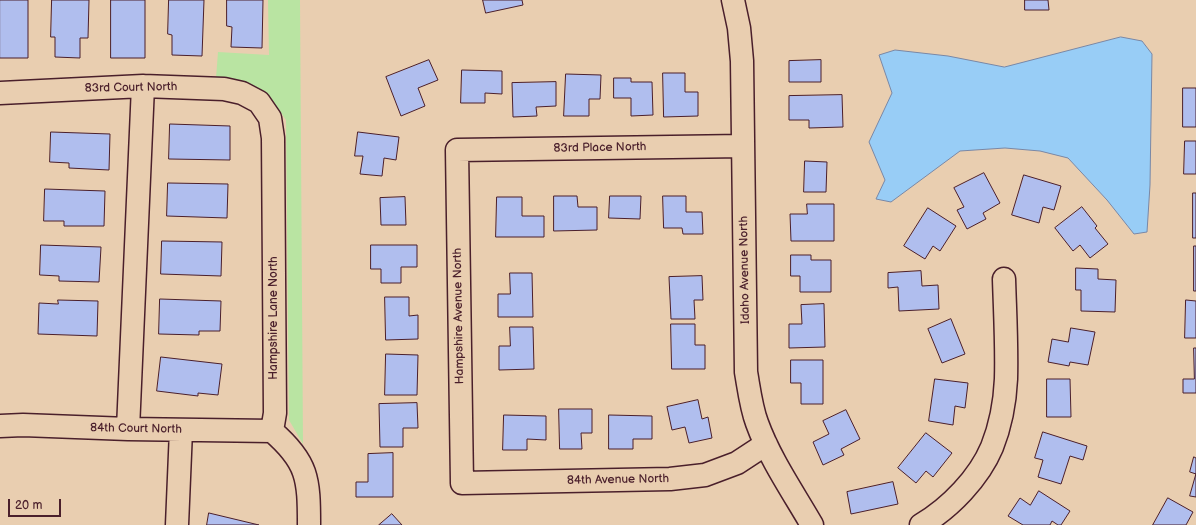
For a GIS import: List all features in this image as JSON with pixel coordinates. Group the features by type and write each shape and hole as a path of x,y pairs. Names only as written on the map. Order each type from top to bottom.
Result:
{"street":[{"name":"Idaho Avenue North","path":"733,0 742,61 746,372 756,422 766,444 812,525"},
{"name":"83rd Court North","path":"0,93 143,86 224,89 242,93 259,102"},
{"path":"128,429 143,86"},
{"name":"Hampshire Lane North","path":"259,102 270,118 273,138 275,413 272,430"},
{"name":"83rd Place North","path":"457,150 743,146"},
{"name":"Hampshire Avenue North","path":"457,150 462,483"},
{"path":"921,525 950,504 974,478 992,448 1001,415 1006,380 1004,279"},
{"name":"84th Court North","path":"0,426 181,430 272,430"},
{"path":"177,525 181,430"},
{"path":"272,430 292,450 302,464 307,483 308,525"},
{"name":"84th Avenue North","path":"462,483 670,479 705,475 737,463 766,444"}],"green space":[{"path":"268,0 300,0 303,444 289,420 286,120 268,94 216,78 218,52 269,55"}],"water":[{"path":"1121,37 1142,41 1152,54 1150,185 1147,232 1134,234 1107,200 1068,158 1040,151 1005,148 960,151 891,202 876,199 885,180 869,142 892,93 879,55 895,50 948,56 1004,67"}],"building":[{"path":"0,0 28,0 28,58 0,58"},
{"path":"52,0 89,0 88,38 80,38 80,58 55,57 55,37 51,37"},
{"path":"111,0 145,0 145,58 111,58"},
{"path":"169,0 204,0 202,56 172,55 172,35 168,34"},
{"path":"227,0 263,0 262,48 231,47 232,27 227,26"},
{"path":"483,0 522,0 523,5 486,13"},
{"path":"1025,0 1048,0 1049,10 1025,10"},
{"path":"429,60 438,80 418,88 425,106 401,116 386,77"},
{"path":"821,60 821,82 789,82 789,61"},
{"path":"462,70 502,71 502,94 485,93 485,103 461,103"},
{"path":"663,73 685,73 685,92 698,92 698,116 664,117"},
{"path":"566,74 601,75 600,99 589,99 589,116 564,116"},
{"path":"614,78 631,78 631,82 652,82 653,115 631,116 631,98 614,98"},
{"path":"556,82 556,106 536,107 537,116 513,117 512,83"},
{"path":"1183,88 1196,88 1196,127 1183,127"},
{"path":"842,95 843,127 809,128 809,120 789,120 789,96"},
{"path":"170,124 230,126 230,160 169,159"},
{"path":"51,132 110,134 109,170 69,168 69,163 50,162"},
{"path":"358,132 399,137 396,160 384,158 382,176 360,174 363,156 355,156"},
{"path":"1185,141 1196,141 1196,174 1184,174"},
{"path":"805,161 827,162 826,192 804,192"},
{"path":"984,173 1000,203 983,213 986,219 967,229 957,210 964,207 954,188"},
{"path":"1024,175 1061,186 1054,210 1043,207 1039,223 1012,215"},
{"path":"168,183 228,184 227,218 167,216"},
{"path":"45,189 105,191 104,226 64,226 64,221 44,221"},
{"path":"1193,193 1196,193 1196,238 1193,238"},
{"path":"554,196 577,196 578,207 597,207 597,230 554,231"},
{"path":"610,196 641,196 640,219 609,218"},
{"path":"663,196 686,196 686,212 702,212 703,234 683,234 682,228 664,228"},
{"path":"405,197 406,225 381,225 380,198"},
{"path":"497,197 522,197 522,216 544,216 544,237 496,237"},
{"path":"807,204 834,204 834,241 791,241 790,214 807,214"},
{"path":"1082,207 1097,226 1095,228 1108,244 1090,258 1080,245 1073,251 1055,228"},
{"path":"928,208 956,226 940,251 933,246 925,259 904,246"},
{"path":"162,241 222,242 221,276 161,274"},
{"path":"41,245 101,247 99,282 59,281 59,276 40,275"},
{"path":"371,245 417,245 417,267 401,267 401,283 381,283 381,269 371,269"},
{"path":"1194,246 1196,246 1196,291 1194,291"},
{"path":"791,255 811,255 811,260 831,260 831,292 800,292 800,276 791,276"},
{"path":"1076,268 1098,269 1098,279 1116,280 1115,312 1081,311 1081,290 1076,290"},
{"path":"921,271 922,286 938,285 939,309 899,311 898,287 888,288 888,273"},
{"path":"510,273 532,273 533,317 498,317 498,294 510,294"},
{"path":"702,276 703,300 694,300 695,319 671,319 669,277"},
{"path":"385,297 409,297 409,316 418,315 418,339 386,340"},
{"path":"160,299 221,301 220,331 199,331 199,335 159,334"},
{"path":"58,300 98,301 97,336 38,334 39,303 58,304"},
{"path":"1186,300 1196,301 1196,338 1185,338"},
{"path":"824,304 825,347 789,348 789,324 802,324 801,305"},
{"path":"951,319 965,354 942,363 928,329"},
{"path":"671,324 695,324 695,345 705,345 705,369 672,369"},
{"path":"510,327 533,327 534,369 499,370 499,346 510,346"},
{"path":"1071,328 1095,332 1088,365 1070,362 1069,366 1048,362 1052,339 1068,342"},
{"path":"1194,348 1196,348 1196,393 1183,393 1183,379 1194,379"},
{"path":"386,354 418,355 417,395 385,395"},
{"path":"161,357 222,364 218,395 198,393 198,396 157,391"},
{"path":"791,360 823,360 823,404 801,404 801,383 791,383"},
{"path":"935,379 968,383 965,408 955,406 953,425 929,421"},
{"path":"1047,379 1070,379 1071,417 1047,417"},
{"path":"698,400 702,419 708,417 712,438 689,443 685,427 672,430 667,407"},
{"path":"417,403 418,428 403,428 403,447 380,447 379,404"},
{"path":"559,409 592,409 592,433 581,433 582,449 560,449"},
{"path":"846,410 860,439 841,449 844,455 823,465 813,442 829,434 823,421"},
{"path":"504,415 546,416 546,440 527,439 527,450 503,450"},
{"path":"609,415 652,416 652,439 633,439 633,449 609,449"},
{"path":"1043,432 1087,446 1083,460 1070,456 1061,484 1038,477 1043,460 1035,458"},
{"path":"926,433 952,453 933,477 926,471 916,483 898,468"},
{"path":"393,453 393,497 356,497 356,482 368,482 368,454"},
{"path":"1194,457 1196,458 1196,474 1190,472"},
{"path":"1196,474 1196,497 1190,496"},
{"path":"893,482 898,504 851,514 847,492"},
{"path":"1039,491 1070,511 1061,525 1058,525 1052,521 1050,525 1023,525 1008,516 1020,498 1030,505"},
{"path":"1168,498 1193,512 1186,525 1153,525"},
{"path":"209,513 259,525 207,525"},
{"path":"392,514 402,525 379,525"}]}
